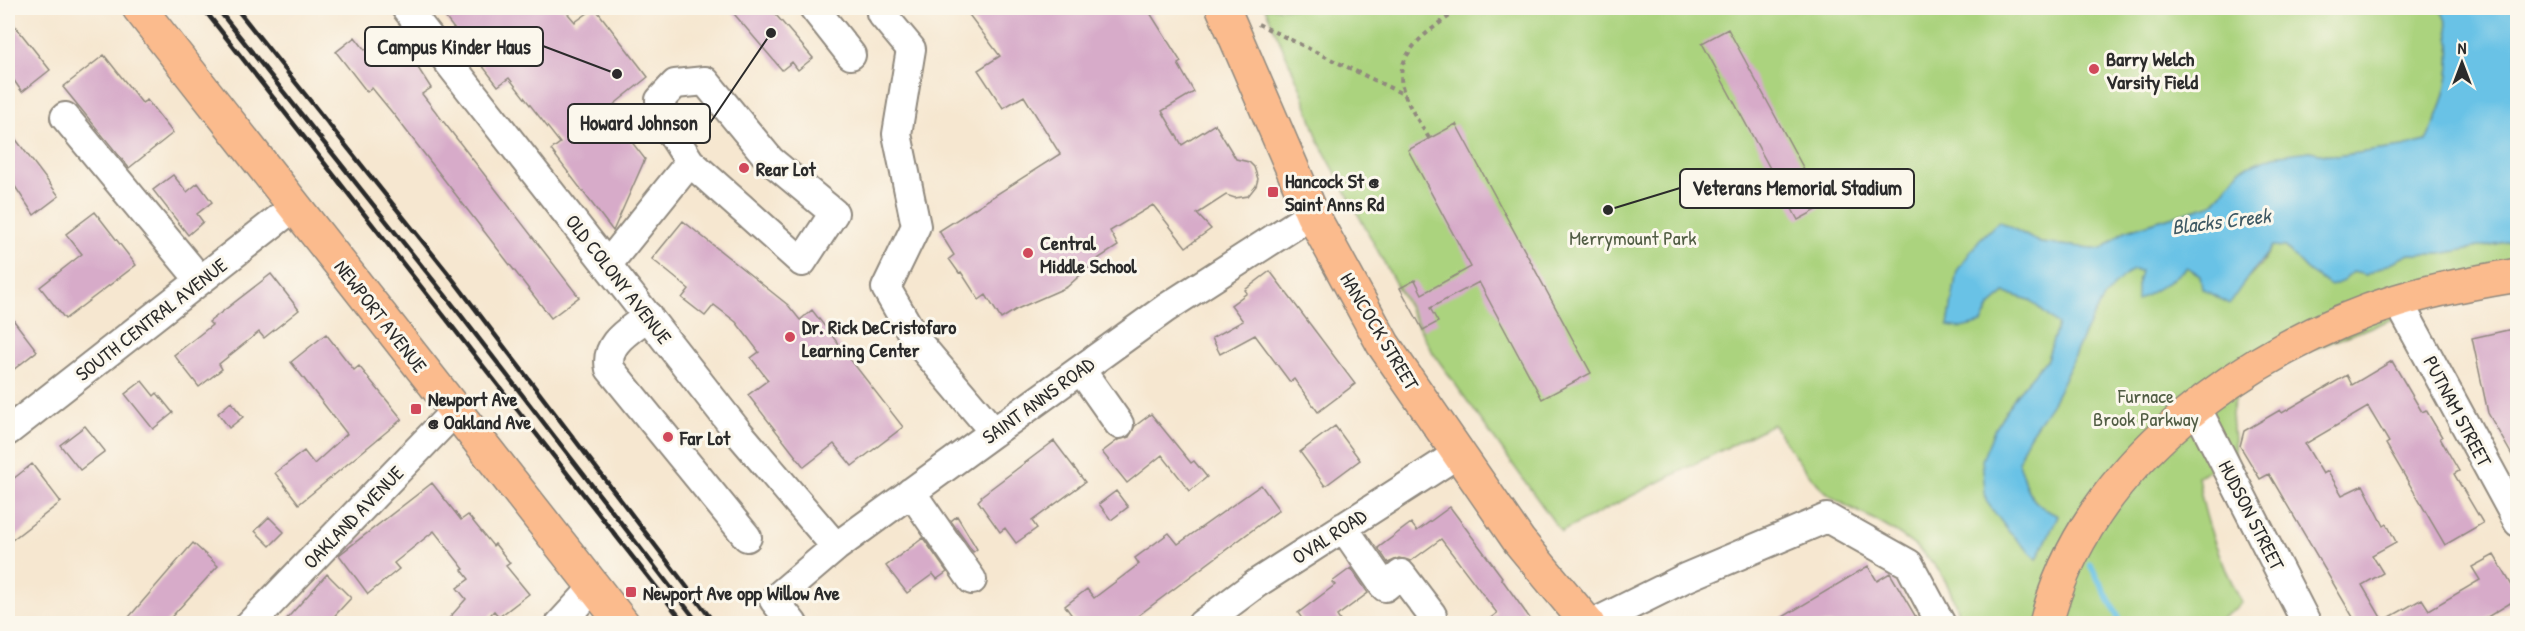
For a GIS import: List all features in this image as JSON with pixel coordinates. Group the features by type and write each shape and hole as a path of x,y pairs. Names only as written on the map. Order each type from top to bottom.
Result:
{"main road":[{"name":"NEWPORT AVENUE","path":"139,8 623,624"},
{"name":"HANCOCK STREET","path":"1223,8 1312,214 1383,344 1519,541 1590,624"},
{"path":"2046,624 2052,600 2065,571 2095,516 2112,491 2144,454 2196,407 2265,360 2359,314 2398,301 2517,275"}],"street":[{"name":"OLD COLONY AVENUE","path":"406,8 738,432 836,547"},
{"path":"814,8 851,55"},
{"path":"882,8 881,13 911,49 897,134 916,225 886,288 916,340 994,432"},
{"path":"705,81 770,160 834,213 802,262 690,162 665,123 660,100 675,84 705,81"},
{"path":"65,117 200,280"},
{"path":"608,264 690,162"},
{"name":"SOUTH CENTRAL AVENUE","path":"8,431 294,207"},
{"name":"SAINT ANNS ROAD","path":"793,624 774,600 836,547 1166,309 1312,214"},
{"name":"PUTNAM STREET","path":"2398,301 2517,522"},
{"path":"648,316 611,346 607,357 610,369 747,537"},
{"path":"1081,370 1119,424"},
{"name":"HUDSON STREET","path":"2196,407 2307,624"},
{"name":"OAKLAND AVENUE","path":"250,624 456,410"},
{"name":"OVAL ROAD","path":"1202,624 1257,583 1459,453"},
{"path":"911,492 972,580"},
{"path":"1590,624 1685,578 1827,518 1909,564 1941,624"},
{"path":"1343,527 1385,587 1401,574 1432,615"},
{"path":"560,624 594,587"}],"path":[{"path":"1429,138 1405,95 1402,74 1405,59 1417,40 1461,8"},
{"path":"1252,21 1405,95"}],"green space":[{"name":"Merrymount Park","path":"1265,8 2441,8 2450,40 2450,70 2444,99 2426,141 2403,147 2336,156 2309,151 2240,169 2213,204 2125,231 2102,249 2040,243 1999,221 1957,271 1948,326 1982,323 1990,306 2005,293 2030,300 2058,325 2047,359 2016,395 1995,428 2037,559 2058,516 2040,506 2028,492 2019,461 2025,443 2055,397 2096,311 2118,281 2132,269 2142,270 2137,286 2167,283 2187,267 2200,275 2237,290 2261,265 2272,246 2285,247 2309,272 2343,281 2353,272 2366,275 2409,254 2440,254 2512,241 2517,235 2517,285 2439,301 2293,357 2236,395 2232,413 2235,456 2198,476 2204,509 2214,541 2242,603 2216,623 1960,623 1949,587 1930,560 1904,538 1835,499 1801,464 1773,424 1561,532 1433,353 1319,142 1301,89"}],"water":[{"name":"Blacks Creek","path":"2441,8 2517,8 2517,235 2512,241 2440,254 2409,254 2366,275 2353,272 2343,281 2331,286 2309,272 2285,247 2272,246 2230,304 2202,289 2200,275 2187,267 2167,283 2137,301 2137,286 2141,271 2132,270 2106,296 2096,312 2055,397 2025,443 2019,461 2028,492 2040,506 2058,516 2037,559 2009,532 1986,501 1982,460 1995,428 2016,395 2047,359 2058,325 2030,300 2005,293 1990,306 1982,323 1961,328 1948,326 1957,271 1979,240 1999,221 2040,243 2102,249 2125,231 2213,204 2240,169 2274,156 2309,151 2336,156 2403,147 2426,141 2444,99 2450,70 2450,40"}],"building":[{"path":"438,8 563,8 575,22 595,8 648,77 607,110 645,159 613,231 551,150 560,143 509,78 498,86"},
{"path":"729,8 770,8 813,58 798,70 792,62 782,70"},
{"path":"964,8 1147,8 1181,62 1178,64 1194,92 1162,111 1182,145 1215,124 1236,159 1249,162 1254,167 1258,179 1256,186 1248,196 1235,198 1226,195 1197,214 1211,229 1186,247 1153,205 1110,231 1118,246 1099,258 1067,287 1017,309 1001,319 986,295 979,300 961,272 959,273 949,259 954,255 939,231 1060,154 1024,96 1003,108 978,70 1000,56"},
{"path":"8,17 50,70 22,92 8,72"},
{"path":"1728,29 1824,206 1798,220 1702,43"},
{"path":"388,32 411,62 413,60 431,88 422,94 579,297 551,318 395,116 372,88 367,92 336,52 355,37 365,50"},
{"path":"104,55 142,103 147,100 173,133 129,168 63,87"},
{"path":"1456,124 1591,373 1542,399 1479,282 1430,308 1438,322 1423,330 1400,288 1415,280 1422,294 1471,267 1408,150"},
{"path":"8,129 59,196 34,215 8,176"},
{"path":"173,175 187,192 198,183 212,202 197,214 203,222 188,235 153,190"},
{"path":"95,212 136,265 65,319 40,287 82,254 66,234"},
{"name":"Dr. Rick DeCristofaro Learning Center","path":"683,221 788,305 800,320 812,310 903,427 852,466 834,444 804,467 748,395 768,380 751,358 759,352 736,322 714,305 705,316 682,298 689,289 652,259"},
{"path":"1270,271 1355,384 1318,412 1294,379 1290,382 1255,335 1220,354 1212,338 1243,321 1231,305 1247,293 1245,290"},
{"path":"271,274 299,310 264,338 259,332 219,364 222,369 199,387 174,355 212,325 209,322"},
{"path":"8,313 37,351 8,374"},
{"path":"2517,328 2517,464 2488,413 2472,338"},
{"path":"326,334 354,370 359,366 402,419 299,504 275,473 304,451 314,464 347,434 291,362"},
{"path":"2392,361 2422,412 2426,410 2442,437 2440,438 2459,471 2454,474 2483,523 2445,545 2386,444 2389,442 2368,407 2305,444 2323,474 2328,471 2342,495 2363,485 2384,526 2387,524 2396,542 2372,555 2383,573 2362,585 2383,621 2422,599 2429,610 2480,580 2472,567 2494,555 2517,594 2517,599 2476,624 2357,624 2269,474 2260,479 2240,446 2244,431 2280,410 2282,413 2347,375 2352,385"},
{"path":"142,381 154,396 157,393 173,413 153,429 125,394"},
{"path":"231,402 243,417 229,428 218,413"},
{"path":"1151,414 1191,463 1194,461 1207,477 1190,491 1162,455 1127,483 1102,452 1118,440 1129,437 1135,426"},
{"path":"85,426 105,451 80,470 60,445"},
{"path":"1335,426 1360,460 1325,486 1300,452"},
{"path":"1054,441 1085,482 1032,521 1037,528 1016,543 1005,528 1000,532 978,501 981,496"},
{"path":"32,464 61,502 8,543 8,483"},
{"path":"432,483 461,520 468,515 493,546 495,544 510,563 506,566 529,594 499,617 494,611 482,624 444,624 466,599 457,588 469,579 462,570 464,569 434,531 394,563 399,569 368,594 339,555"},
{"path":"1261,485 1279,510 1127,624 1078,624 1065,606 1087,589 1094,598 1139,564 1135,558 1169,533 1178,544"},
{"path":"1116,491 1128,507 1111,520 1099,504"},
{"path":"1450,507 1534,624 1483,624 1497,613 1441,539 1411,561 1399,558 1388,563 1378,548 1411,523 1417,531"},
{"path":"957,516 977,549 973,552 951,521"},
{"path":"269,517 284,532 270,546 255,531"},
{"path":"923,538 947,572 937,579 933,574 907,593 886,566"},
{"path":"193,543 218,566 165,624 123,624"},
{"path":"1868,566 1877,581 1890,573 1920,624 1771,624"},
{"path":"1351,568 1368,593 1337,616 1342,624 1306,624 1298,613 1335,585 1332,582"},
{"path":"327,574 351,598 327,624 282,624"}],"waterway":[{"path":"2090,564 2122,624"}],"railway":[{"path":"203,8 685,624"},
{"path":"217,8 456,309 699,624"},
{"path":"236,8 451,277 715,624"}],"place":[{"name":"Howard Johnson","path":"771,33"},
{"name":"Barry Welch Varsity Field","path":"2094,69"},
{"name":"Campus Kinder Haus","path":"617,74"},
{"name":"Rear Lot","path":"744,168"},
{"name":"Hancock St @ Saint Anns Rd","path":"1273,192"},
{"name":"Veterans Memorial Stadium","path":"1608,210"},
{"name":"Central Middle School","path":"1028,253"},
{"name":"Dr. Rick DeCristofaro Learning Center","path":"790,337"},
{"name":"Newport Ave @ Oakland Ave","path":"416,409"},
{"name":"Far Lot","path":"668,437"},
{"name":"Newport Ave opp Willow Ave","path":"631,592"}],"park label":[{"name":"Furnace Brook Parkway","path":"2146,406"}]}
